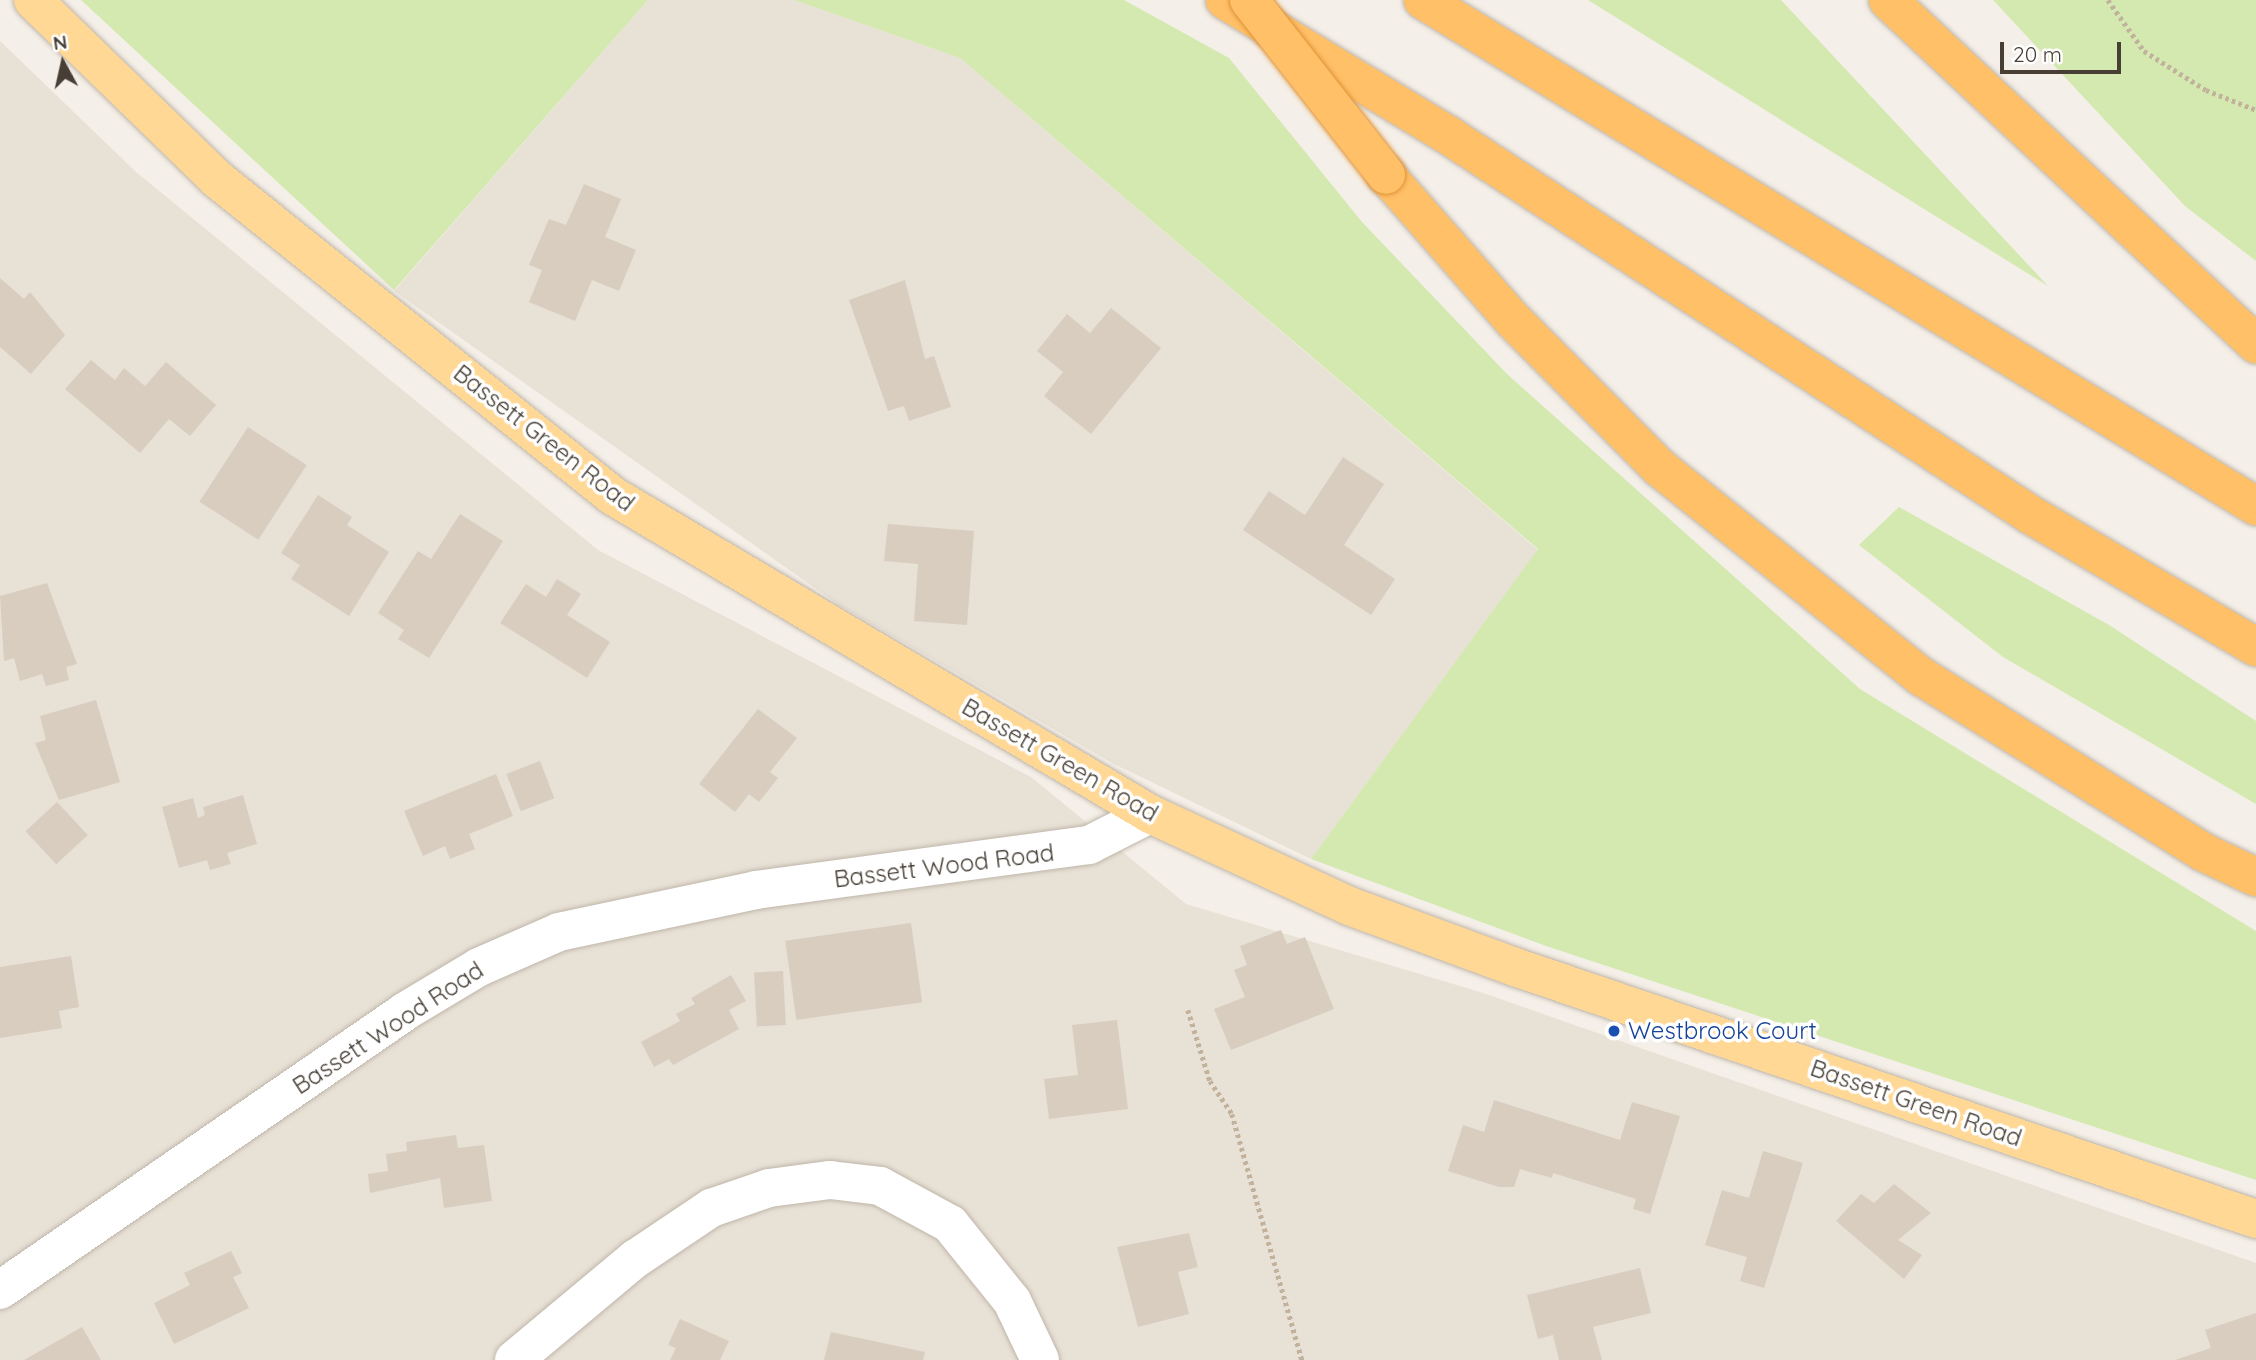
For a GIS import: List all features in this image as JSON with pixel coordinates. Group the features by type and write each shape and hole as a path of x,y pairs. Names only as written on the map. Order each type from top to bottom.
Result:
{"highway":[{"path":"1225,0 1448,135 2031,516 2256,647"},
{"path":"1249,0 1386,176 1513,320 1660,468 1923,677 2203,852 2256,877"},
{"path":"1423,0 2256,506"},
{"path":"1888,0 2256,344"}],"main road":[{"name":"Bassett Green Road","path":"33,0 217,179 612,496 1150,814 1349,906 1489,957 2256,1219"}],"street":[{"name":"Bassett Wood Road","path":"0,1290 404,1012 479,967 559,932 756,890 1076,848 1111,839 1150,814"},
{"path":"514,1360 635,1259 710,1208 769,1188 830,1181 880,1186 950,1224 1012,1301 1040,1360"}],"path":[{"path":"2108,0 2144,51 2206,90 2256,110"},
{"path":"1188,1010 1210,1081 1232,1114 1302,1360"}],"shaded area":[{"path":"648,0 794,0 960,58 1538,550 1311,859 1112,763 839,605 394,291"},
{"path":"0,41 136,172 598,550 1031,777 1186,904 1480,992 2256,1263 2256,1360 0,1360"}],"green space":[{"path":"81,0 648,0 394,290"},
{"path":"794,0 1124,0 1229,58 1362,222 1507,374 1860,689 2256,931 2256,1180 1546,946 1311,859 1538,549 960,58"},
{"path":"1588,0 1781,0 2048,286"},
{"path":"1993,0 2256,0 2256,261 2185,206"},
{"path":"1899,507 2109,625 2256,721 2256,804 2003,657 1859,545"}],"building":[{"path":"584,184 621,199 605,237 636,250 619,291 592,280 575,321 529,302 542,270 529,265 549,219 566,225"},
{"path":"0,278 24,299 30,292 65,335 31,374 0,347"},
{"path":"905,280 925,359 934,356 951,407 909,421 904,406 888,411 849,300"},
{"path":"1111,308 1161,348 1091,434 1044,396 1063,372 1037,351 1067,314 1090,333"},
{"path":"91,360 115,380 124,368 145,386 166,362 216,405 190,436 169,419 140,453 65,389"},
{"path":"248,427 307,465 258,540 200,502"},
{"path":"1343,457 1384,484 1344,545 1395,579 1371,615 1243,530 1269,491 1305,515"},
{"path":"318,495 352,517 347,525 389,552 349,616 291,579 300,565 281,553"},
{"path":"460,514 503,541 429,658 398,639 404,630 378,613 418,551 431,559"},
{"path":"888,524 974,531 967,625 914,621 918,564 884,561"},
{"path":"557,579 581,594 567,615 610,642 587,678 500,623 526,584 546,597"},
{"path":"47,583 77,664 66,667 69,680 46,686 42,674 20,681 14,658 4,661 0,596"},
{"path":"96,700 120,782 59,800 35,743 46,740 40,716"},
{"path":"758,709 797,738 770,772 778,778 759,802 749,794 735,812 699,784"},
{"path":"540,761 554,798 521,811 506,774"},
{"path":"496,774 513,816 469,834 475,849 450,859 445,846 423,856 404,811"},
{"path":"243,795 257,844 227,853 231,864 210,870 207,860 179,868 162,807 193,798 198,818 205,815 203,807"},
{"path":"57,802 88,835 56,864 26,831"},
{"path":"911,923 922,1002 796,1020 785,941"},
{"path":"1281,930 1287,944 1305,937 1334,1009 1231,1050 1214,1009 1245,997 1234,970 1247,965 1240,946"},
{"path":"71,956 79,1007 59,1011 62,1028 0,1038 0,967"},
{"path":"783,971 786,1025 757,1026 754,973"},
{"path":"731,975 746,1001 729,1010 739,1029 673,1065 669,1059 654,1067 641,1042 680,1021 676,1014 695,1004 691,998"},
{"path":"1117,1020 1128,1109 1049,1119 1044,1079 1078,1075 1072,1025"},
{"path":"1494,1100 1620,1140 1632,1102 1680,1116 1650,1214 1633,1209 1636,1199 1553,1173 1552,1178 1520,1169 1514,1187 1499,1187 1448,1171 1463,1125 1484,1132"},
{"path":"456,1135 458,1148 484,1145 492,1201 444,1208 440,1178 370,1193 368,1174 388,1171 386,1154 407,1151 406,1142"},
{"path":"1763,1151 1803,1163 1764,1288 1740,1281 1747,1257 1705,1245 1722,1190 1749,1198"},
{"path":"1894,1184 1931,1213 1898,1240 1922,1255 1904,1279 1836,1221 1861,1194 1874,1203"},
{"path":"1189,1233 1198,1267 1178,1272 1189,1314 1138,1327 1117,1247"},
{"path":"231,1251 242,1273 233,1277 249,1308 174,1344 154,1303 190,1285 184,1273"},
{"path":"1640,1268 1651,1313 1593,1327 1602,1360 1559,1360 1553,1335 1538,1339 1527,1295"},
{"path":"2256,1313 2256,1360 2175,1360 2211,1348 2205,1330"},
{"path":"680,1319 729,1341 720,1360 670,1360 676,1348 668,1345"},
{"path":"82,1327 101,1360 24,1360"},
{"path":"831,1332 925,1352 923,1360 824,1360"}],"place":[{"name":"Westbrook Court","path":"1614,1031"}]}
